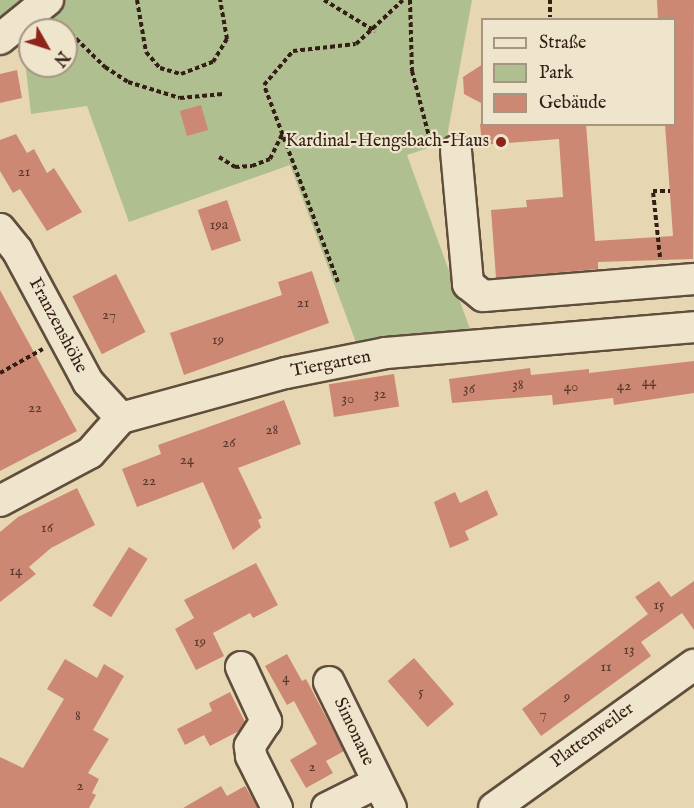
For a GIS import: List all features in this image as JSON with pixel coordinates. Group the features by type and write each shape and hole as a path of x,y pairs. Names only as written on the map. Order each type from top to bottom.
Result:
{"street":[{"path":"0,39 46,3"},
{"path":"443,146 468,284 483,296 694,279"},
{"name":"Franzenshöhe","path":"0,229 17,250 62,339 88,382 121,418"},
{"name":"Tiergarten","path":"121,418 286,373 386,353 694,327"},
{"path":"0,501 90,453 121,418"},
{"name":"Plattenweiler","path":"494,808 694,665"},
{"path":"241,667 266,721 250,746 251,756 277,808"},
{"name":"Simonaue","path":"327,808 384,795 329,682"}],"path":[{"path":"136,0 146,52 160,68 181,74 213,62 227,39 220,0"},
{"path":"324,0 375,31"},
{"path":"338,282 264,85 293,51 356,44 375,31 403,0"},
{"path":"410,0 412,71 443,146"},
{"path":"550,0 550,17"},
{"path":"46,3 105,67 128,82 180,98 224,94"},
{"path":"219,157 235,166 270,159 282,132"},
{"path":"662,281 653,191 670,191"},
{"path":"0,373 62,339"}],"green space":[{"path":"0,0 472,0 446,142 407,155 470,329 357,345 290,165 129,222 87,106 31,114 27,78 78,78 78,18 18,18 0,27"}],"building":[{"name":"Kardinal-Hengsbach-Haus","path":"657,0 694,0 693,259 598,262 598,269 496,278 491,210 527,207 526,200 563,197 559,139 482,145 480,124 481,126 586,126 595,241 673,236 665,126 676,126 676,18 658,18"},
{"name":"Kardinal-Hengsbach-Haus","path":"481,65 481,103 464,94 463,77"},
{"path":"17,70 22,98 0,103 0,74"},
{"path":"201,105 208,130 187,136 180,111"},
{"path":"16,134 27,153 34,149 47,173 54,168 82,212 47,231 20,189 13,193 0,171 0,140"},
{"path":"227,200 241,241 212,251 198,210"},
{"path":"312,271 329,323 184,375 170,333 282,295 278,282"},
{"path":"116,274 146,332 102,354 72,296"},
{"path":"0,290 77,431 0,471"},
{"path":"694,361 694,393 614,405 613,398 553,405 552,395 452,403 449,379 530,368 531,375 589,369 589,373"},
{"path":"394,374 399,407 334,417 329,384"},
{"path":"284,400 301,444 238,468 262,518 258,520 261,527 233,550 203,482 137,507 122,469 161,454 158,445"},
{"path":"77,488 95,525 51,548 29,567 36,574 0,602 0,532 18,517"},
{"path":"487,490 498,515 465,531 469,540 450,548 434,502 455,492 460,503"},
{"path":"129,547 148,559 111,617 92,606"},
{"path":"256,563 278,605 253,618 250,613 213,633 224,656 196,670 175,629 194,618 184,600"},
{"path":"659,581 671,597 694,581 694,630 682,613 641,642 651,656 541,736 522,709 648,614 635,597"},
{"path":"287,654 302,681 306,679 344,751 326,761 333,773 306,788 290,760 317,744 294,701 287,705 265,666"},
{"path":"414,658 454,704 428,727 388,681"},
{"path":"65,659 97,678 104,664 124,676 93,730 109,739 88,773 99,779 92,793 96,795 89,808 0,808 0,757 23,768 64,699 47,689"},
{"path":"230,692 245,722 239,731 210,746 204,735 185,745 177,729 212,711 209,703"},
{"path":"221,786 227,796 245,786 258,808 183,808"}],"place":[{"name":"Kardinal-Hengsbach-Haus","path":"501,142"}]}
